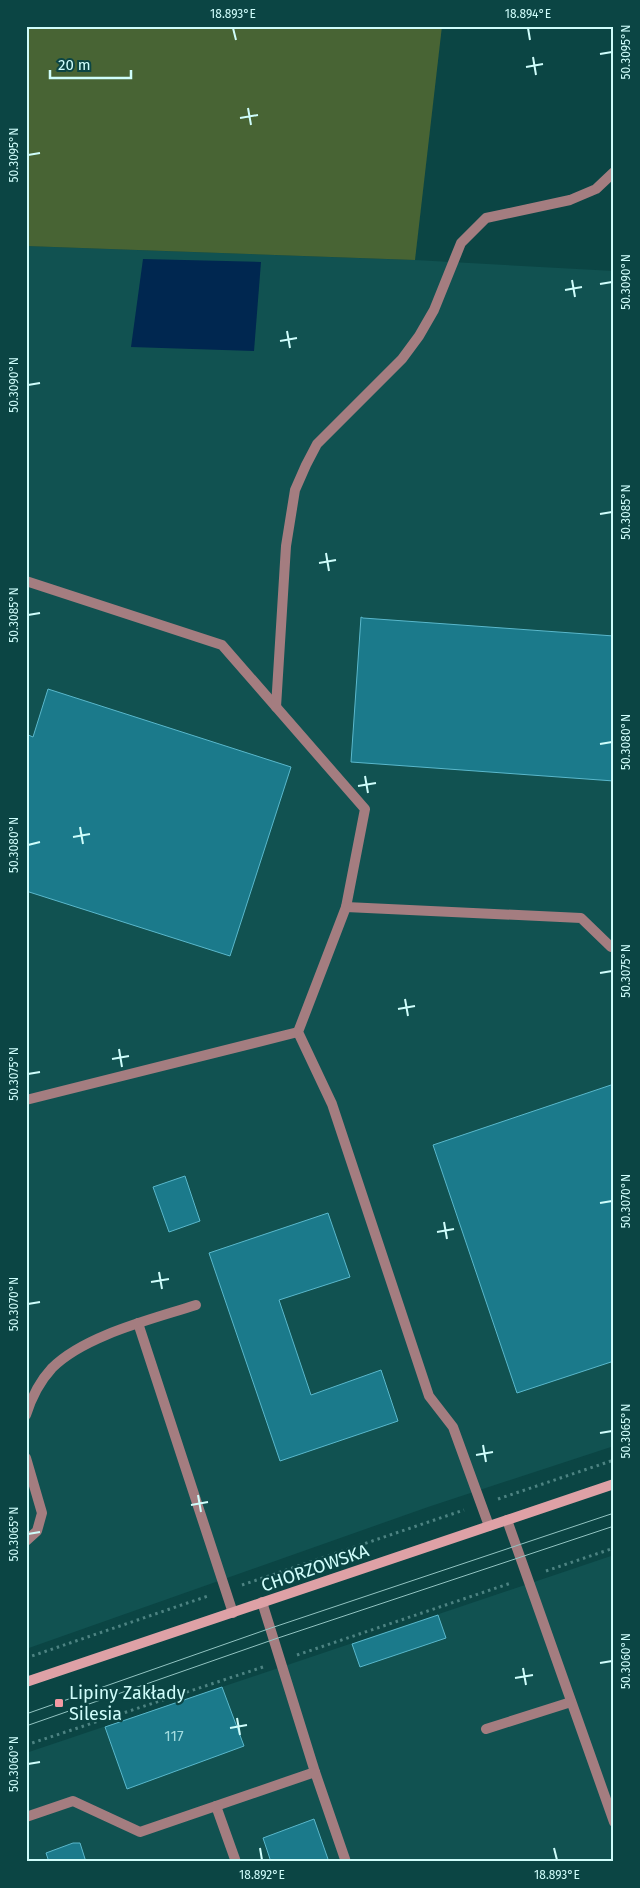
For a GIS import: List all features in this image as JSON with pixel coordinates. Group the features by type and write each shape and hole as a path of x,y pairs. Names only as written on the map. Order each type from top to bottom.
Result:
{"street":[{"name":"CHORZOWSKA","path":"26,1682 614,1484"}],"lane":[{"path":"276,707 286,546 295,490 317,444 402,359 419,336 437,303 461,243 481,222 486,218 570,200 596,189 614,172"},
{"path":"26,581 222,645 365,809 346,907 298,1032 332,1104 428,1396 452,1427 489,1526"},
{"path":"346,907 580,918 611,947 614,946"},
{"path":"26,1100 298,1032"},
{"path":"26,1415 31,1399 52,1368 83,1345 138,1323 196,1305"},
{"path":"138,1323 233,1613"},
{"path":"26,1458 42,1513 37,1531 26,1541"},
{"path":"507,1520 614,1822"},
{"path":"262,1602 282,1660 315,1772 346,1862"},
{"path":"486,1729 571,1702"},
{"path":"26,1817 73,1801 140,1832 315,1772"},
{"path":"216,1806 236,1862"}],"path":[{"path":"26,1658 614,1460"},
{"path":"26,1745 614,1548"}],"shaded area":[{"path":"26,246 415,260 614,271 614,1446 428,1507 26,1649"},
{"path":"143,259 261,262 254,351 131,347"},
{"path":"614,1555 614,1862 26,1862 26,1753"}],"green space":[{"path":"26,26 442,26 415,260 26,246"}],"building":[{"path":"361,617 614,636 614,781 351,762"},
{"path":"48,689 291,767 230,956 26,891 26,734 33,737"},
{"path":"614,1084 614,1361 517,1393 433,1145"},
{"path":"185,1176 200,1221 169,1232 153,1187"},
{"path":"328,1213 350,1277 279,1300 311,1395 381,1370 398,1421 280,1461 209,1253"},
{"path":"438,1615 446,1638 360,1667 352,1644"},
{"path":"222,1687 244,1746 127,1789 105,1727"},
{"path":"314,1819 329,1862 271,1862 263,1838"},
{"path":"73,1843 80,1843 86,1862 49,1862 46,1853"}],"tram line":[{"path":"26,1714 271,1628 614,1513"},
{"path":"26,1726 275,1639 614,1526"}],"place":[{"name":"Lipiny Zakłady Silesia","path":"59,1703"}]}
